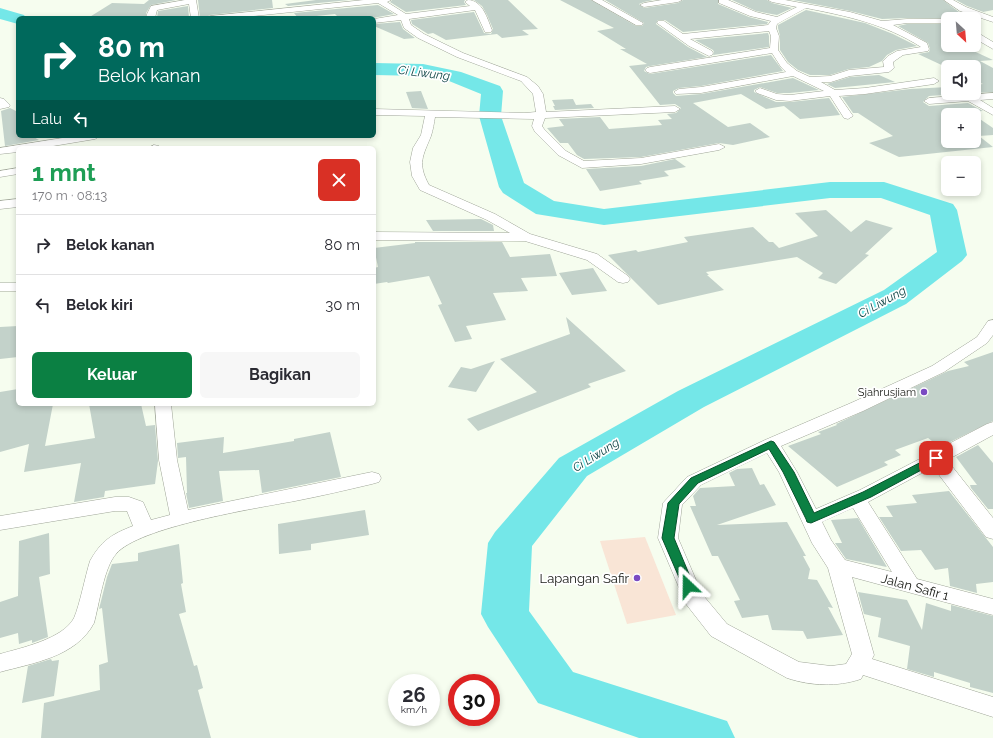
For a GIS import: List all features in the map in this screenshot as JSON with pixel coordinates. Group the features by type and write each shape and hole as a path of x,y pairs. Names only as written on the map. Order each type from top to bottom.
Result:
{"street":[{"path":"151,16 154,8 192,0 195,16"},
{"path":"229,16 382,0 404,17 407,26 421,36 460,55 529,82 535,88 541,106 542,116 538,126 539,130 562,153 582,165 641,161 719,147"},
{"path":"466,0 478,7 488,30"},
{"path":"596,0 639,23"},
{"path":"636,0 657,12"},
{"path":"644,5 678,0"},
{"path":"724,0 722,1 753,14 778,20"},
{"path":"772,0 803,7 850,14 880,24 924,45 924,49 897,54 891,57 888,61 889,68 886,70 849,73 831,79 811,80"},
{"path":"948,0 963,9 990,19"},
{"path":"376,22 478,7"},
{"path":"803,7 773,23 772,28 775,36 774,50 784,65 794,73 811,80 833,93 848,116"},
{"path":"880,24 907,21 941,21"},
{"path":"660,23 708,53"},
{"path":"682,37 758,28 772,28"},
{"path":"981,39 993,46"},
{"path":"650,70 774,50"},
{"path":"679,92 701,90 794,73"},
{"path":"760,90 783,98 865,91 934,81"},
{"path":"981,97 993,96"},
{"path":"929,101 943,100"},
{"path":"973,100 993,112"},
{"path":"0,101 5,105 0,106"},
{"path":"376,112 542,116 675,109"},
{"path":"431,113 426,135 419,148 416,162 418,176 424,187 491,217 526,237 592,257 623,280"},
{"path":"28,146 46,140 70,138"},
{"path":"0,151 16,149"},
{"path":"0,174 16,171"},
{"path":"0,205 16,203"},
{"path":"376,236 526,237"},
{"path":"0,287 16,287"},
{"path":"771,444 788,472 822,543 838,566 863,655 853,672 831,676 795,671 719,630 693,598 668,538 673,503 694,480 771,444 857,407 988,344 993,324"},
{"path":"162,406 168,460 180,519"},
{"path":"811,519 856,499 993,428"},
{"path":"936,458 993,532"},
{"path":"0,663 47,650 69,637 83,623 100,561 106,552 117,542 144,528 214,510 344,485 372,478"},
{"path":"856,499 910,585"},
{"path":"0,524 67,511 122,504 136,507 144,528"},
{"name":"Jalan Safir 1","path":"838,566 993,607"},
{"path":"857,664 993,707"}],"shaded area":[{"name":"Lapangan Safir","path":"645,537 676,615 627,624 600,541"}],"building":[{"path":"149,0 176,0 151,5 146,13 146,16 91,16 112,3 144,4"},
{"path":"198,0 272,0 273,8 200,16"},
{"path":"316,0 349,0 288,6 285,4"},
{"path":"392,0 465,0 464,2 466,5 406,12 390,2"},
{"path":"474,0 508,0 538,29 522,30 529,35 502,38 497,34 446,40 433,33 428,34 412,24 411,20 474,12 484,33 491,34 493,29 487,15 482,6"},
{"path":"560,0 591,0 636,26 642,26 644,23 605,0 653,0 639,4 644,8 678,3 683,0 718,0 718,4 749,17 768,22 767,24 683,32 665,20 658,20 656,24 688,47 707,57 650,66 646,67 644,71 650,74 771,55 783,71 701,86 679,88 673,91 673,93 676,96 701,94 793,78 819,90 777,93 760,87 754,90 754,92 776,102 829,98 840,115 800,119 784,106 766,109 741,94 693,103 728,127 750,123 770,137 733,145 719,143 641,157 584,159 577,155 568,143 560,143 547,128 564,126 559,119 600,117 609,129 662,125 658,120 672,119 667,114 676,113 681,108 675,104 660,105 629,66 647,64 620,49 626,49 597,31 614,28"},
{"path":"732,0 767,0 772,3 792,8 777,15 756,11"},
{"path":"793,0 943,0 959,12 941,12 941,19 882,19"},
{"path":"956,0 993,0 993,10 983,12"},
{"path":"378,5 394,14 376,17 376,16 337,16 335,14 296,16 294,13"},
{"path":"188,6 189,16 157,16 158,11"},
{"path":"806,10 865,23 893,34 917,46 896,50 887,55 882,61 869,67 849,69 830,75 810,75 798,70 788,62 780,50 780,36 778,28 778,25"},
{"path":"400,22 403,29 415,38 404,39 376,27 376,24"},
{"path":"907,24 941,24 941,52 976,52 993,60 941,60 941,65 918,54 929,52 930,49 928,43 898,26"},
{"path":"768,33 769,47 713,55 713,50 695,40"},
{"path":"981,62 993,68 993,92 981,93 981,84 983,84 981,83"},
{"path":"879,75 895,82 835,88 827,84 850,77"},
{"path":"941,87 941,95 929,96 923,102 929,106 968,103 977,108 941,108 941,148 981,148 981,138 993,147 899,157 869,143 893,136 858,113 853,113 842,97 910,89"},
{"path":"421,91 428,109 412,108 406,92"},
{"path":"573,99 576,105 591,104 594,108 555,110 553,106 555,106 552,100"},
{"path":"10,108 16,111 16,138 36,138 39,140 5,146 1,111"},
{"path":"981,120 993,128 993,135 981,136"},
{"path":"675,159 686,167 664,171 669,176 639,181 642,184 600,191 586,169 641,166"},
{"path":"826,210 851,232 866,220 893,228 865,254 869,255 836,284 818,278 823,273 797,257 706,272 709,275 707,275 724,290 658,305 608,255 636,250 638,252 688,242 684,237 753,227 769,242 773,242 779,248 818,236 795,213"},
{"path":"481,219 493,225 494,231 433,231 426,220"},
{"path":"502,242 510,257 550,254 557,276 521,278 528,291 493,293 506,320 466,326 472,339 455,342 438,305 442,304 429,276 376,284 376,268 378,267 376,248 415,243"},
{"path":"593,268 607,291 572,295 559,273"},
{"path":"566,317 626,371 588,384 591,387 478,431 467,419 537,392 500,359 570,334"},
{"path":"16,326 16,357 0,359 0,327"},
{"path":"993,352 993,421 940,447 928,438 895,450 901,455 884,462 888,465 837,487 788,446 821,434 818,432 837,425 836,424 948,371 969,366 964,362"},
{"path":"495,361 476,392 448,387 461,367 471,369"},
{"path":"16,389 16,406 53,406 45,446 95,438 89,406 141,406 146,426 155,425 158,461 155,484 105,491 104,497 74,502 81,463 24,472 29,444 0,452 0,392"},
{"path":"330,432 341,477 262,493 259,470 219,471 223,501 189,508 186,493 186,457 178,458 177,443 224,437 223,453 294,441 294,439"},
{"path":"978,445 993,463 993,509 988,509 971,488 970,485 977,485 956,457"},
{"path":"752,468 760,485 764,484 776,505 717,525 787,522 806,556 803,556 810,569 808,579 817,580 833,608 828,607 843,635 807,639 803,631 772,630 768,615 742,618 734,601 740,600 718,556 712,556 690,506 696,506 693,496 700,488 735,486 729,473 737,469"},
{"path":"949,491 993,547 993,582 976,584 977,593 950,586 948,568 935,570 921,550 901,551 879,517 893,517 886,506 917,503 912,495"},
{"path":"365,510 369,535 311,544 311,550 279,554 278,524"},
{"path":"858,518 887,567 846,559 835,543 842,543 831,520"},
{"path":"49,533 50,574 39,577 48,637 32,643 32,640 19,644 18,633 0,638 0,602 18,596 19,541"},
{"path":"179,544 183,583 181,584 186,612 179,614 194,666 197,665 203,688 198,690 211,738 41,738 44,703 100,690 99,665 108,662 102,608 99,609 112,564 138,561 138,553"},
{"path":"858,592 907,600 922,630 926,603 951,611 951,605 993,616 993,693 970,687 970,683 934,672 934,677 907,669 910,646 878,637 881,618 864,614"},
{"path":"51,659 52,661 59,660 54,696 22,703 28,666"}],"waterway":[{"name":"Ci Liwung","path":"0,13 16,18"},
{"name":"Ci Liwung","path":"376,69 423,70 454,76 492,91 490,116 512,187 546,208 604,217 830,190 884,190 943,210 952,255 895,297 691,399 573,467 510,543 505,614 556,688 708,738"}],"place":[{"name":"Sjahrusjiam","path":"924,392"},
{"name":"Lapangan Safir","path":"637,578"}],"route":[{"path":"688,586 668,538 673,503 694,480 771,444 788,472 811,519 867,495 936,458"}]}
